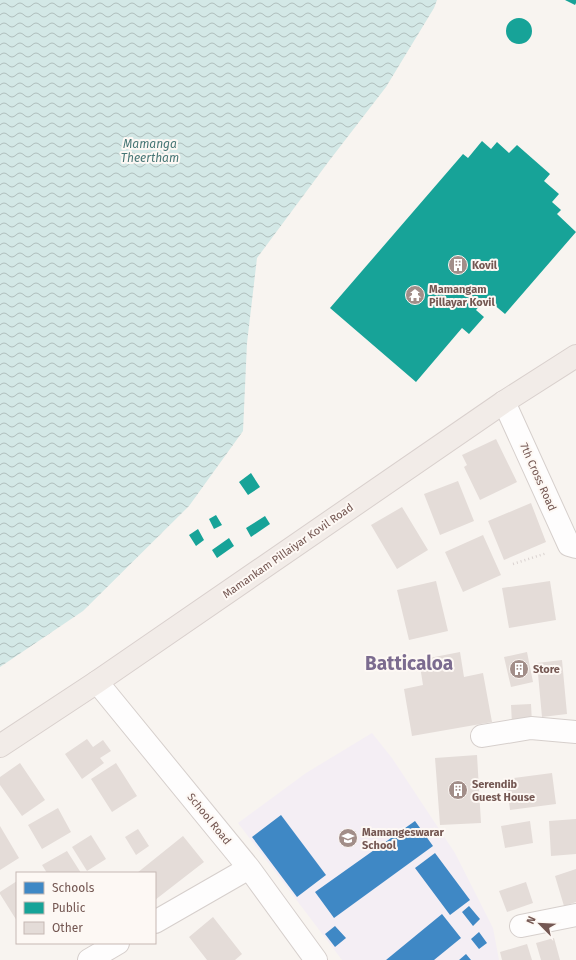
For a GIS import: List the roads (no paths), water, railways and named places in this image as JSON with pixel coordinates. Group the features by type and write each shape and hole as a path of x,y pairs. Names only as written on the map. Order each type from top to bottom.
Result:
{"main road":[{"name":"Mamankam Pillaiyar Kovil Road","path":"0,746 97,682 504,402 576,356"}],"street":[{"name":"7th Cross Road","path":"504,402 572,546"},
{"name":"School Road","path":"97,682 249,868 316,960"},
{"path":"482,736 531,728 576,732"},
{"path":"156,921 249,868"},
{"path":"521,926 576,916"},
{"path":"88,960 116,944"}],"water":[{"name":"Mamanga Theertham","path":"0,0 437,0 434,8 386,87 257,258 247,343 243,431 189,506 83,611 0,667"}],"place":[{"name":"Kovil","path":"458,265"},
{"name":"Mamangam Pillayar Kovil","path":"415,295"},
{"name":"Store","path":"519,669"},
{"name":"Serendib Guest House","path":"458,790"},
{"name":"Mamangeswarar School","path":"348,838"}],"district":[{"name":"Batticaloa","path":"409,663"}]}
